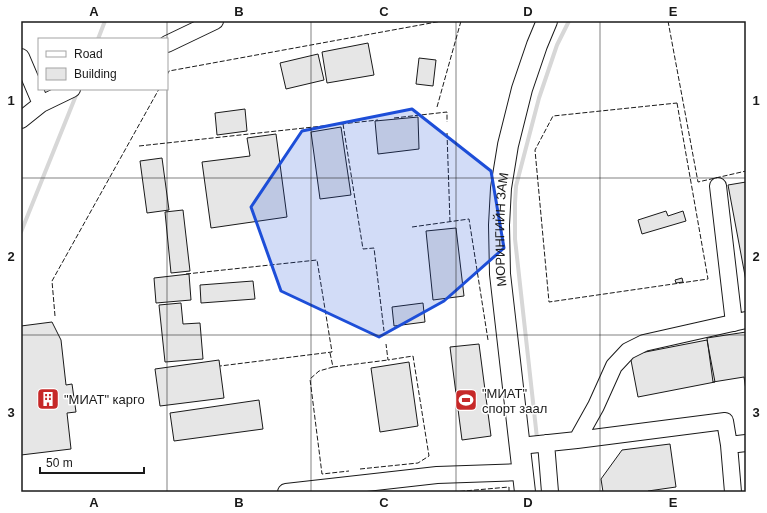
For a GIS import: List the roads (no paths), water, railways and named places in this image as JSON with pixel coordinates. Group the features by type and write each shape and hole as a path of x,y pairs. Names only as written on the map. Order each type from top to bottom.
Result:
{"main road":[{"name":"МОРИНГИЙН ЗАМ","path":"525,492 500,274 499,225 501,188 508,145 522,90 537,45 547,21"}],"street":[{"path":"168,44 215,21"},
{"path":"21,57 41,104"},
{"path":"21,120 41,104 70,90"},
{"path":"577,440 596,406 614,366 628,351 644,343 740,321 718,186"},
{"path":"520,446 725,421 729,445 733,492"},
{"path":"546,443 550,492"},
{"path":"729,445 746,444"},
{"path":"286,492 437,475 523,472"}],"waterway":[{"path":"98,38 105,21"},
{"path":"537,438 515,239 516,186 539,98 557,45 569,21"},
{"path":"21,232 77,93"}],"place":[{"name":"\"МИАТ\" карго","path":"48,399"},
{"name":"\"МИАТ\" спорт заал","path":"466,400"}]}
